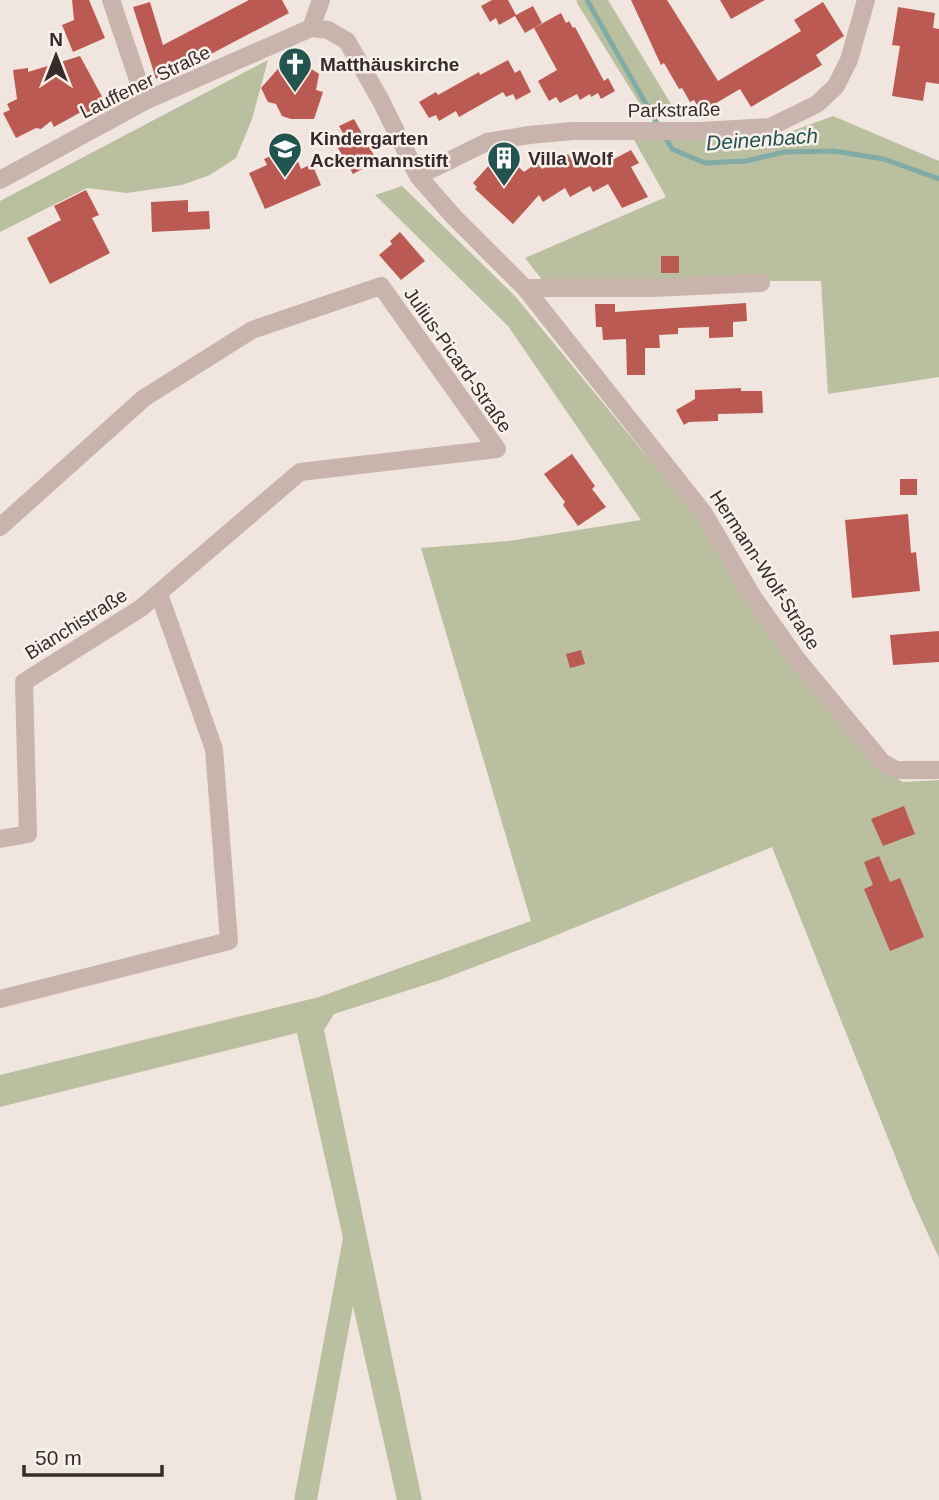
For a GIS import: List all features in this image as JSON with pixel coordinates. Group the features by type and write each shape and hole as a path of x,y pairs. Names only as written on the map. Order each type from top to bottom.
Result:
{"street":[{"path":"111,0 145,102"},
{"path":"311,28 321,0"},
{"name":"Parkstraße","path":"418,176 487,142 529,135 573,131 701,131 770,127 817,104 836,86 849,60 866,0"},
{"name":"Lauffener Straße","path":"0,180 145,102 311,28"},
{"name":"Hermann-Wolf-Straße","path":"311,28 328,30 347,41 381,101 418,176 454,217 525,288 704,512 753,597 796,658 881,762 896,770 939,770"},
{"path":"525,288 653,288 761,283"},
{"name":"Julius-Picard-Straße","path":"0,527 144,398 252,330 381,286 497,449 300,472 159,594"},
{"path":"0,999 229,941 214,749 159,594"},
{"name":"Bianchistraße","path":"0,839 27,834 24,682 159,594"}],"green space":[{"path":"577,0 608,0 677,114 646,114"},
{"path":"268,60 252,119 236,158 210,175 182,185 127,193 87,188 0,232 0,201"},
{"path":"833,116 939,161 939,377 828,394 821,281 543,281 525,258 666,197 633,138 776,137"},
{"path":"402,186 515,296 698,514 877,768 903,782 939,780 939,1258 913,1201 772,847 440,980 334,1014 324,1030 422,1500 397,1500 353,1306 317,1500 294,1500 343,1238 297,1033 0,1107 0,1075 319,997 531,921 421,548 509,541 641,520 508,326 375,195"}],"building":[{"path":"72,0 89,0 105,38 73,52 62,25 74,20"},
{"path":"249,0 282,0 289,13 175,73 156,79 133,7 150,2 163,45"},
{"path":"492,0 508,0 516,15 533,6 542,23 525,33 515,16 499,25 496,18 490,22 481,6"},
{"path":"631,0 667,0 718,81 801,31 794,20 823,2 844,36 816,55 822,65 751,107 740,89 701,112 694,100 690,102 682,88 679,89 664,63 661,65"},
{"path":"720,0 765,0 731,19"},
{"path":"898,7 935,13 933,28 939,29 939,84 926,82 923,101 892,96 900,46 892,45"},
{"path":"561,13 566,23 569,21 573,28 575,27 604,81 608,78 615,91 601,99 598,93 580,100 577,94 560,103 556,97 549,101 538,81 557,70 534,28"},
{"path":"80,56 106,104 82,115 81,112 54,127 51,121 41,129 36,128 16,138 3,113 10,110 7,104 17,99 13,70 28,68 28,72"},
{"path":"508,60 515,73 520,70 531,92 516,100 513,94 506,97 503,92 459,117 456,111 439,121 436,115 429,118 419,102 436,92 438,95 479,72 480,75"},
{"name":"Matthäuskirche","path":"284,62 296,62 319,74 316,90 323,92 314,119 291,119 282,116 276,104 268,102 261,88"},
{"path":"354,119 377,161 353,174 335,143 345,137 339,126"},
{"name":"Kindergarten Ackermannstift","path":"292,147 301,169 312,164 321,185 265,209 249,173 267,165 264,159"},
{"path":"631,150 639,163 631,167 648,197 622,208 608,184 593,192 590,186 570,197 565,188 543,202 539,195 513,224 475,189 477,187 473,183 502,151 524,172 538,162 542,169 568,154 574,164 593,153 601,166"},
{"path":"86,190 99,215 92,218 110,253 50,284 27,238 61,220 54,206"},
{"path":"188,200 188,212 209,211 210,229 152,232 151,202"},
{"path":"400,232 425,261 401,280 379,255 392,244 390,241"},
{"path":"661,256 679,256 679,273 661,273"},
{"path":"746,303 747,321 733,322 733,337 709,338 709,327 678,328 678,334 659,335 660,348 645,348 645,375 627,375 626,339 603,340 602,327 596,327 595,304 615,304 615,312"},
{"path":"741,388 741,391 762,391 763,413 718,414 718,421 689,422 684,425 676,410 695,399 695,390"},
{"path":"572,454 606,507 578,526 563,505 565,502 544,474"},
{"path":"900,479 917,479 917,495 900,495"},
{"path":"908,514 911,553 916,552 920,591 852,598 845,520"},
{"path":"939,631 939,662 893,665 890,635"},
{"path":"581,650 585,664 570,668 566,654"},
{"path":"904,806 915,834 883,846 871,819"},
{"path":"879,856 890,882 900,878 924,937 890,951 864,889 873,885 864,862"}],"waterway":[{"name":"Deinenbach","path":"587,0 659,127"},
{"name":"Deinenbach","path":"664,135 672,149 705,163 746,161 784,152 834,151 884,159 939,179"}],"place":[{"name":"Matthäuskirche","path":"295,94"},
{"name":"Kindergarten Ackermannstift","path":"285,179"},
{"name":"Villa Wolf","path":"504,188"}]}
